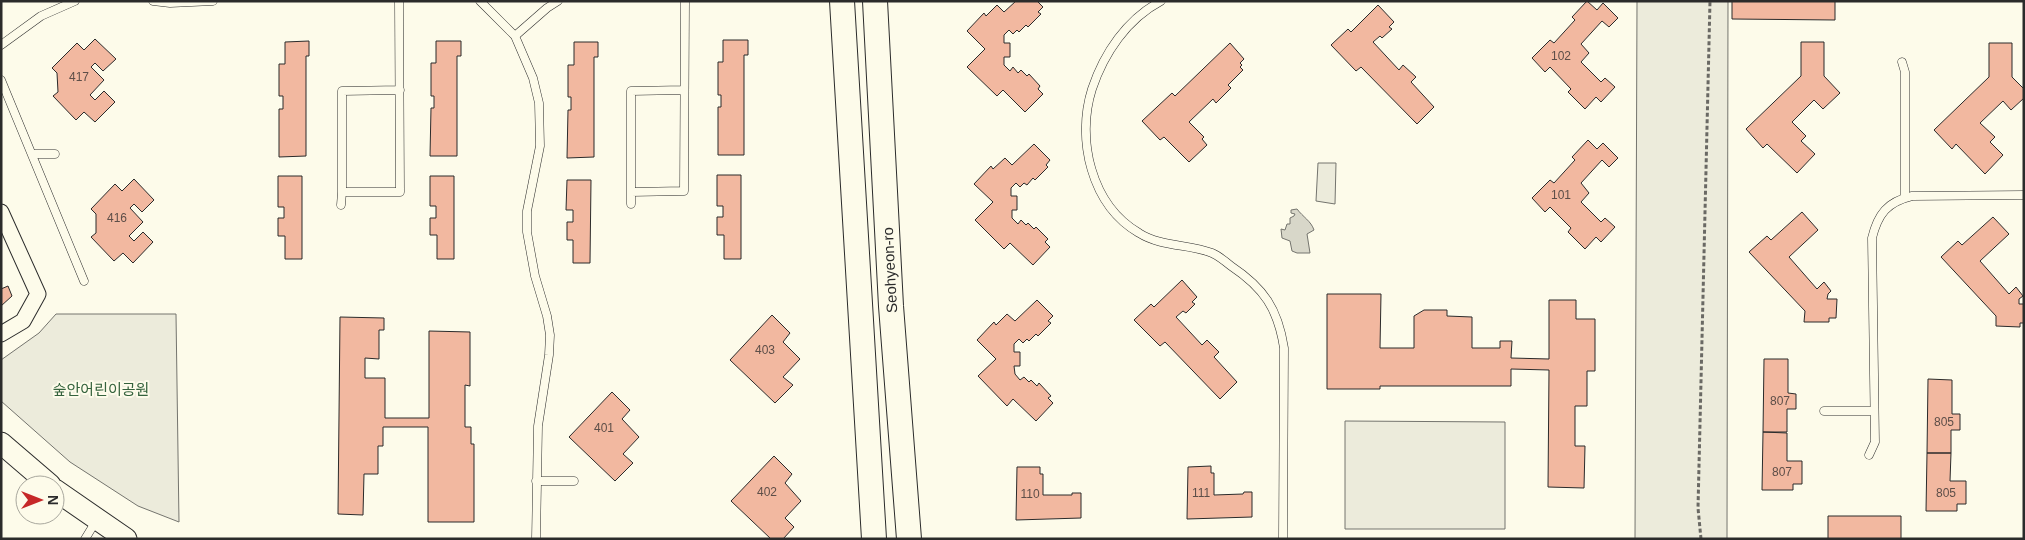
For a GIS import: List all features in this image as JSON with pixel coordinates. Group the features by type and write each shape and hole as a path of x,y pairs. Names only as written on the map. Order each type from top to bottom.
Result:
{"main road":[{"path":"842,1 874,539"},
{"name":"Seohyeon-ro","path":"875,1 891,306 909,539"},
{"path":"1,443 38,475"},
{"path":"65,497 126,539"}],"street":[{"path":"1,212 38,294 23,321 1,334"}],"lane":[{"path":"1,45 41,16 75,1"},
{"path":"153,1 196,3 214,1"},
{"path":"342,192 400,192 399,1"},
{"path":"480,1 515,36 534,78 539,103 540,146 527,211 527,232 534,276 548,316 550,335 538,426 536,539"},
{"path":"515,36 546,4 558,1"},
{"path":"631,192 684,191 685,1"},
{"path":"1161,1 1145,12 1111,46 1097,75 1089,100 1086,136 1090,165 1102,196 1118,216 1139,233 1162,242 1213,253 1256,285 1271,305 1280,326 1284,348 1283,539"},
{"path":"1902,62 1905,72 1906,197"},
{"path":"1,80 84,281"},
{"path":"340,205 342,192 342,91 400,90"},
{"path":"631,204 631,91 684,90"},
{"path":"32,154 55,154"},
{"path":"1869,455 1875,442 1872,238 1876,223 1884,210 1898,199 1906,197 1925,195 2024,195"},
{"path":"1824,411 1874,411"},
{"path":"536,481 574,481"},
{"path":"85,539 97,520"}],"path":[{"path":"1701,539 1698,498 1710,1"}],"green space":[{"path":"1637,1 1728,1 1727,539 1635,539"},
{"path":"1318,163 1336,163 1335,204 1316,201"},
{"name":"숲안어린이공원","path":"56,314 176,314 179,522 138,506 70,462 1,401 1,360 39,333"},
{"path":"1345,421 1505,422 1505,529 1345,529"}],"shaded area":[{"path":"1297,209 1314,230 1307,234 1310,253 1292,251 1290,241 1282,238 1281,229 1285,230 1287,224 1290,224 1290,218 1295,214 1291,213 1291,210"}],"building":[{"path":"1016,1 1037,1 1043,7 1038,12 1041,14 1028,27 1026,25 1019,32 1017,30 1013,34 1009,30 1004,35 1004,43 1010,43 1010,57 1004,57 1004,65 1010,71 1013,67 1018,73 1021,70 1027,76 1029,74 1040,86 1038,89 1043,94 1025,112 1003,90 997,96 967,67 985,49 967,31 984,13 986,16 997,5 1004,12"},
{"path":"1587,1 1597,10 1603,3 1618,18 1609,27 1602,21 1581,44 1589,53 1581,62 1601,82 1605,78 1615,87 1601,102 1596,97 1585,109 1568,92 1571,89 1550,67 1545,72 1532,58 1550,40 1554,43 1575,20 1572,17"},
{"path":"1732,1 1835,1 1835,20 1732,19"},
{"path":"1378,5 1394,22 1389,27 1392,29 1382,38 1380,36 1373,42 1399,70 1403,65 1416,77 1411,82 1434,107 1417,124 1361,67 1356,71 1331,45 1348,29 1351,32"},
{"path":"95,39 116,59 103,71 95,63 91,67 104,80 90,95 95,100 104,91 115,102 95,122 84,112 76,120 53,96 58,92 57,73 52,68 77,43 84,50"},
{"path":"723,40 748,40 748,55 744,55 744,155 718,155 718,107 721,107 721,95 718,95 718,62 723,62"},
{"path":"309,41 309,56 306,56 306,156 279,157 279,109 283,109 283,96 279,96 279,64 285,64 285,42"},
{"path":"436,41 461,41 461,56 457,56 457,156 430,156 431,108 434,108 434,96 431,96 431,63 436,63"},
{"path":"574,42 598,42 598,57 594,57 594,157 567,158 568,110 571,110 571,97 568,97 568,65 574,65"},
{"path":"1801,42 1824,42 1824,76 1840,93 1823,109 1814,100 1792,122 1806,136 1801,141 1815,154 1797,173 1767,144 1763,148 1746,129 1801,76"},
{"path":"1230,43 1244,59 1240,63 1242,65 1240,67 1243,70 1228,85 1231,88 1216,103 1213,99 1189,122 1204,137 1202,139 1207,145 1189,162 1164,137 1160,140 1142,121 1172,93 1175,96"},
{"path":"1989,43 2012,43 2012,77 2024,89 2024,98 2011,110 2003,101 1980,123 1995,137 1990,142 2003,155 1985,174 1956,144 1952,149 1934,130 1989,77"},
{"path":"1588,140 1597,149 1603,143 1618,158 1609,167 1602,160 1581,183 1589,193 1581,202 1601,222 1605,218 1615,227 1601,242 1596,237 1585,249 1568,232 1571,228 1550,207 1545,212 1532,198 1550,180 1554,183 1575,160 1572,157"},
{"path":"1034,144 1050,160 1046,165 1048,167 1027,185 1024,183 1020,187 1016,183 1011,188 1011,196 1017,196 1017,210 1012,210 1012,218 1018,224 1021,220 1026,225 1028,223 1034,229 1036,227 1048,239 1045,242 1050,247 1033,265 1010,243 1004,249 975,220 993,202 974,184 991,166 993,169 1005,158 1012,165"},
{"path":"717,175 741,175 741,259 724,259 724,235 717,235 717,217 723,217 723,206 717,206"},
{"path":"278,176 302,176 302,259 285,259 285,236 278,236 278,218 284,218 284,207 278,207"},
{"path":"430,176 454,176 454,259 437,259 437,235 430,235 430,218 436,218 436,206 430,206"},
{"path":"134,179 154,200 142,212 134,204 130,208 143,222 129,236 134,241 143,232 153,242 133,263 123,253 114,261 91,237 96,233 96,214 91,209 115,184 122,191"},
{"path":"567,180 591,180 590,263 573,263 573,240 567,240 567,222 573,222 573,210 566,210"},
{"path":"1802,212 1818,230 1789,257 1817,289 1824,282 1831,291 1827,299 1837,299 1836,318 1829,318 1829,322 1804,322 1805,311 1749,252 1767,236 1771,240"},
{"path":"1993,217 2009,234 1980,261 2009,294 2016,287 2023,296 2019,299 2019,304 2024,304 2024,323 2020,323 2020,327 1996,326 1996,316 1941,257 1958,241 1962,245"},
{"path":"1182,280 1197,297 1192,302 1195,304 1186,313 1183,311 1176,317 1202,345 1207,340 1219,352 1214,357 1237,382 1220,399 1165,342 1160,346 1134,320 1151,304 1154,307"},
{"path":"8,286 12,296 1,306 1,289"},
{"path":"1327,294 1381,294 1380,348 1414,348 1414,316 1424,310 1447,310 1447,316 1472,317 1472,348 1500,348 1500,341 1512,341 1511,358 1549,359 1549,300 1576,300 1576,319 1595,319 1595,371 1587,371 1587,406 1575,406 1575,446 1585,446 1584,488 1548,487 1549,370 1511,369 1511,386 1380,386 1380,389 1327,389"},
{"path":"1037,300 1053,316 1048,321 1051,323 1038,336 1036,334 1029,341 1027,339 1023,343 1019,339 1014,344 1014,352 1020,352 1020,366 1014,366 1015,374 1020,380 1024,377 1029,382 1031,380 1037,386 1039,383 1051,396 1048,398 1053,403 1036,421 1013,399 1007,406 978,376 996,359 977,340 994,322 996,325 1007,314 1015,321"},
{"path":"772,315 790,333 783,342 800,359 783,377 793,385 775,403 730,360"},
{"path":"340,317 384,318 384,330 379,330 379,359 365,358 365,378 385,378 385,418 429,418 429,331 470,332 470,386 465,385 465,427 471,427 471,444 474,444 474,522 428,522 428,427 383,427 383,446 378,446 378,474 364,474 363,515 338,514"},
{"path":"1764,359 1788,359 1788,393 1796,394 1796,409 1787,409 1787,432 1763,432"},
{"path":"1928,379 1952,380 1952,414 1960,414 1960,430 1951,430 1951,453 1927,453"},
{"path":"612,392 630,410 622,419 639,437 623,454 633,463 615,481 569,437"},
{"path":"1763,432 1787,433 1787,461 1802,461 1802,484 1793,484 1793,490 1762,490"},
{"path":"1927,453 1951,453 1950,481 1966,481 1966,504 1957,504 1957,511 1926,511"},
{"path":"774,456 792,474 785,483 801,501 785,518 794,527 783,539 771,539 731,501"},
{"path":"1211,466 1211,473 1214,473 1214,495 1252,492 1252,517 1187,519 1188,467"},
{"path":"1017,467 1040,467 1040,474 1043,474 1043,495 1072,495 1072,493 1081,493 1081,518 1016,520"},
{"path":"1828,516 1901,516 1901,539 1828,539"}]}
